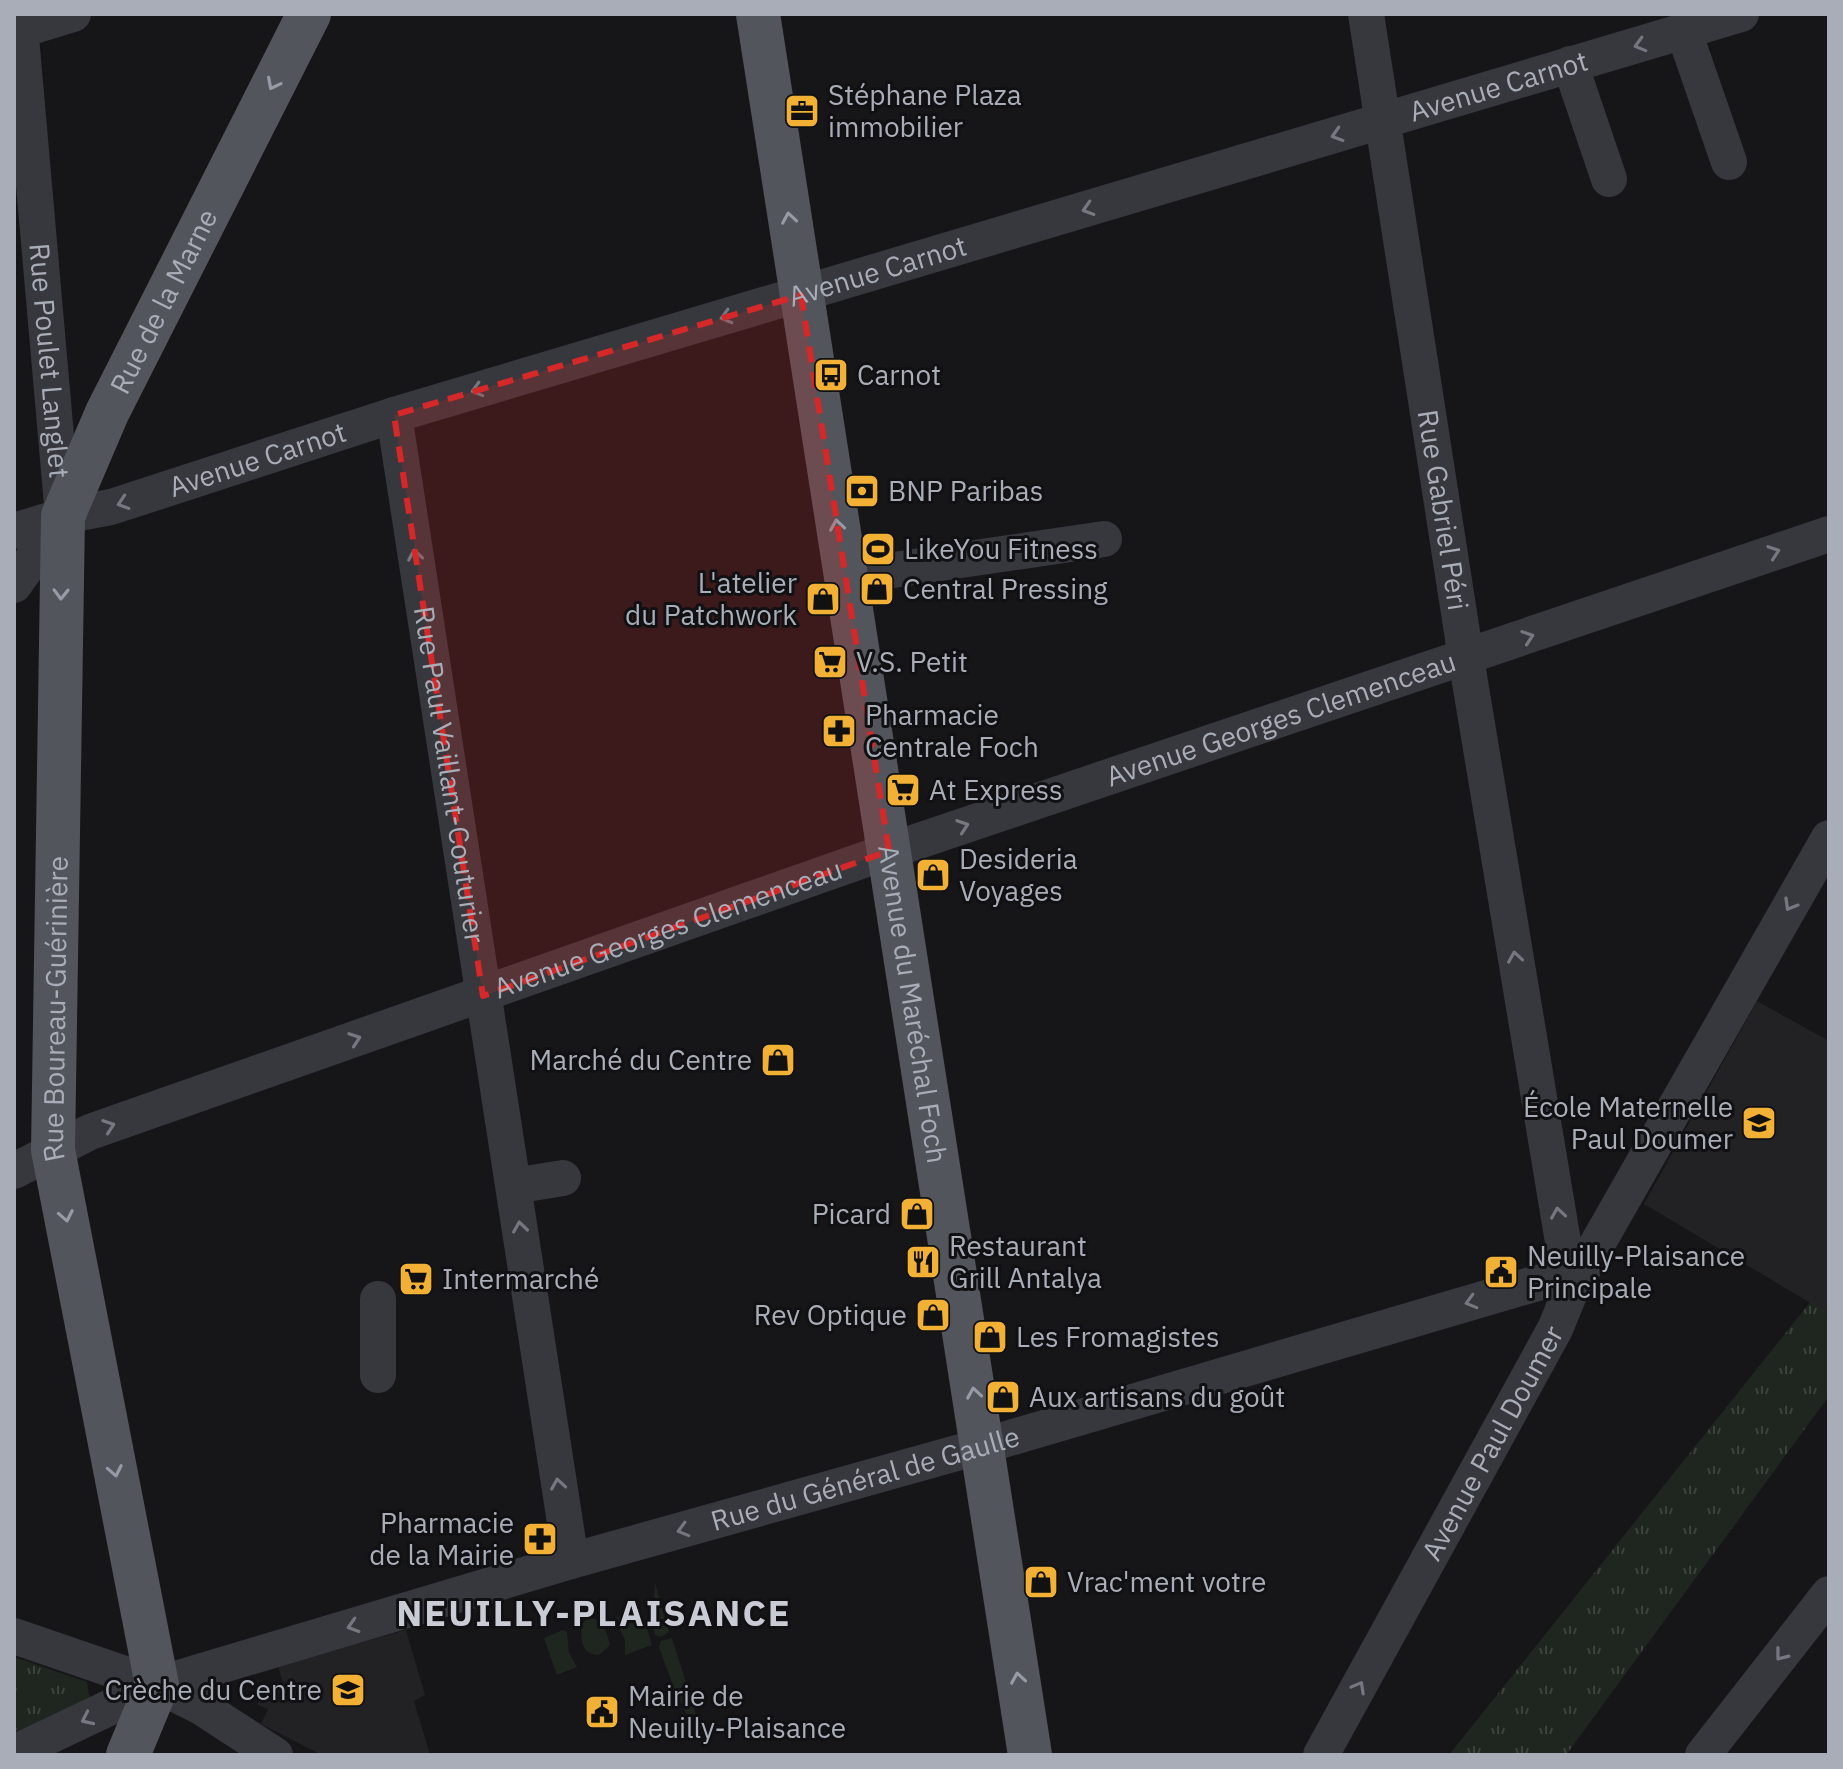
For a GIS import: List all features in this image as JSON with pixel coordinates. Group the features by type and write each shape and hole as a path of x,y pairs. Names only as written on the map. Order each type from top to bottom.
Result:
{"main road":[{"name":"Rue de la Marne","path":"63,516 107,413 309,14"},
{"name":"Avenue du Maréchal Foch","path":"758,14 1030,1755"},
{"name":"Rue Boureau-Guérinière","path":"63,516 53,1150 157,1685"},
{"path":"128,1755 157,1685"}],"street":[{"path":"19,25 73,14"},
{"name":"Rue Gabriel Péri","path":"1366,14 1466,658 1571,1290"},
{"name":"Avenue Carnot","path":"14,531 63,516 111,507 394,415 1741,14"},
{"name":"Rue Poulet Langlet","path":"19,25 63,516"},
{"path":"1684,32 1729,162"},
{"path":"1570,64 1609,179"},
{"name":"Rue Paul Vaillant-Couturier","path":"394,415 571,1561"},
{"name":"Rue de la Marne","path":"14,585 63,516"},
{"name":"Avenue Georges Clemenceau","path":"14,1171 90,1132 889,851 1829,534"},
{"path":"846,577 1104,539"},
{"name":"Avenue Paul Doumer","path":"1321,1755 1555,1329 1571,1290 1829,838"},
{"path":"514,1186 563,1178"},
{"name":"Rue du Général de Gaulle","path":"14,1753 157,1685 571,1561 982,1446 1551,1279 1571,1290"},
{"path":"378,1299 378,1375"},
{"path":"1703,1755 1829,1594"},
{"path":"14,1636 157,1685 201,1707 275,1755"}],"highlighted area":[{"path":"801,295 889,851 483,996 394,415"}],"shaded area":[{"name":"École Maternelle Paul Doumer","path":"1757,1001 1829,1041 1829,1314 1644,1204"},
{"name":"Crèche du Centre","path":"406,1630 425,1695 414,1701 430,1755 322,1755 261,1724 268,1709 258,1705 258,1699 263,1698 263,1693 284,1686 278,1666"}],"green space":[{"path":"1811,1301 1829,1314 1829,1396 1566,1755 1449,1755"},
{"path":"655,1583 669,1632 661,1637 655,1635 648,1608 654,1603"},
{"path":"641,1609 652,1645 625,1655 625,1640 614,1618"},
{"path":"588,1618 601,1624 609,1641 610,1645 599,1655 588,1652 583,1645 582,1624"},
{"path":"563,1630 567,1632 569,1653 577,1667 557,1675 544,1638"},
{"path":"672,1638 703,1737 699,1738 675,1691 659,1647 661,1641"},
{"path":"14,1657 87,1682 90,1700 14,1735"}],"place":[{"name":"Stéphane Plaza immobilier","path":"802,111"},
{"name":"Carnot","path":"831,375"},
{"name":"BNP Paribas","path":"862,491"},
{"name":"LikeYou Fitness","path":"878,549"},
{"name":"Central Pressing","path":"877,589"},
{"name":"L'atelier du Patchwork","path":"823,599"},
{"name":"V.S. Petit","path":"830,662"},
{"name":"Pharmacie Centrale Foch","path":"839,731"},
{"name":"At Express","path":"903,790"},
{"name":"Desideria Voyages","path":"933,875"},
{"name":"Marché du Centre","path":"778,1060"},
{"name":"École Maternelle Paul Doumer","path":"1759,1123"},
{"name":"Picard","path":"917,1214"},
{"name":"Restaurant Grill Antalya","path":"923,1262"},
{"name":"Neuilly-Plaisance Principale","path":"1501,1272"},
{"name":"Intermarché","path":"416,1279"},
{"name":"Rev Optique","path":"933,1315"},
{"name":"Les Fromagistes","path":"990,1337"},
{"name":"Aux artisans du goût","path":"1003,1397"},
{"name":"Pharmacie de la Mairie","path":"540,1539"},
{"name":"Vrac'ment votre","path":"1041,1582"},
{"name":"Crèche du Centre","path":"348,1690"},
{"name":"Mairie de Neuilly-Plaisance","path":"602,1712"}],"district":[{"name":"NEUILLY-PLAISANCE","path":"594,1613"}]}
